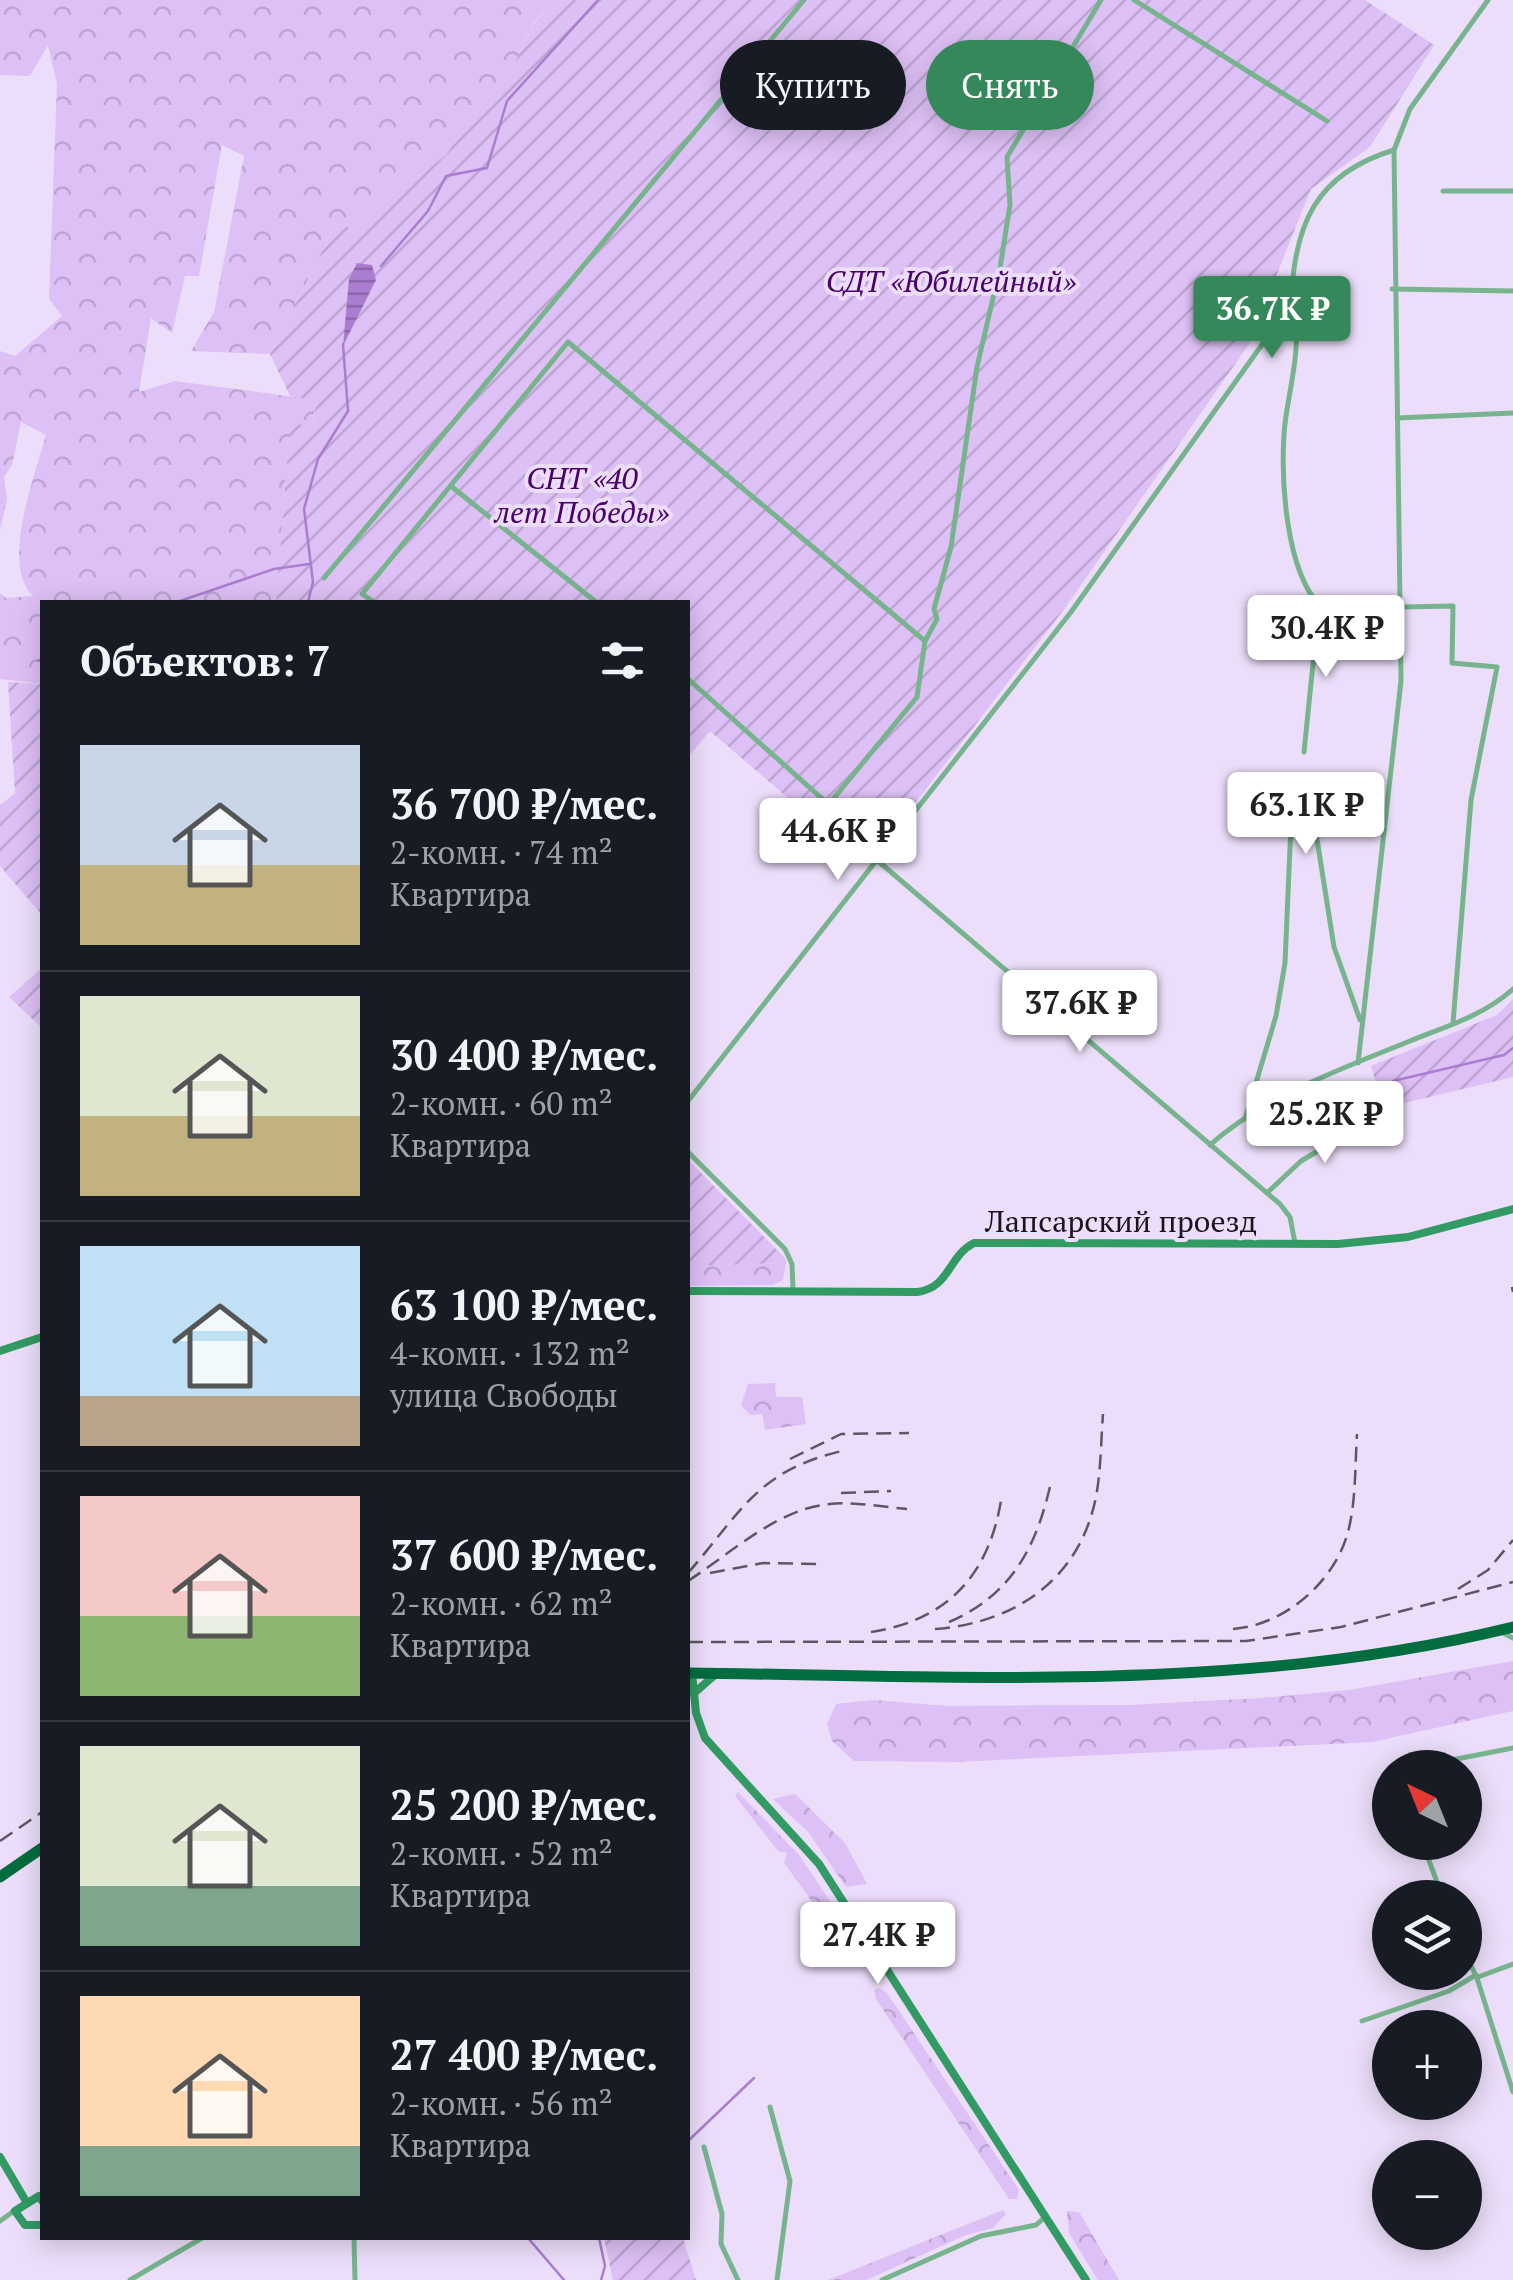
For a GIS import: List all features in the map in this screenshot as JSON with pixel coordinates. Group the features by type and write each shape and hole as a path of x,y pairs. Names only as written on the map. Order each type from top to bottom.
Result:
{"highway":[{"path":"690,1677 1166,1676 1261,1670 1402,1652 1513,1627"},
{"path":"0,1877 40,1849"}],"street":[{"path":"324,578 804,0"},
{"path":"829,804 918,697 925,641 936,618 934,609 947,566 978,367 1000,268 1010,206 1007,158 1102,0"},
{"path":"1134,0 1327,121"},
{"path":"1358,1063 1401,682 1392,289 1394,150 1410,109 1488,0"},
{"path":"1304,752 1319,605 1307,592 1300,571 1284,498 1284,434 1297,323 1291,304 1292,262 1317,195 1366,159 1394,150"},
{"path":"1443,191 1513,191"},
{"path":"1392,289 1513,291"},
{"path":"690,1098 1125,540 1143,508 1291,304"},
{"path":"371,600 362,594 568,342 925,641"},
{"path":"1397,418 1513,413"},
{"path":"452,487 593,600"},
{"path":"1402,607 1453,606 1452,663 1496,667 1473,785 1453,1023"},
{"path":"690,681 884,854"},
{"path":"1246,1116 1276,1016 1285,963 1292,801 1310,794 1334,947 1361,1023"},
{"path":"878,861 1268,1193 1290,1217 1295,1244"},
{"path":"1210,1145 1246,1116 1358,1063 1488,1012 1513,989"},
{"path":"1268,1193 1301,1161 1367,1122"},
{"path":"690,1154 785,1249 792,1264 793,1290"},
{"name":"Лапсарский проезд","path":"690,1291 928,1290 942,1282 963,1249 974,1243 1295,1244 1408,1237 1513,1209"},
{"path":"0,1351 40,1337"},
{"path":"1498,1631 1513,1638"},
{"path":"694,1694 716,1674"},
{"path":"690,1680 700,1728 712,1748 819,1864 1086,2280"},
{"path":"1482,1754 1513,1748"},
{"path":"1482,1974 1513,1964"},
{"path":"1362,2022 1451,1990"},
{"path":"1480,1990 1513,2092"},
{"path":"770,2107 790,2181 777,2280"},
{"path":"704,2147 722,2214 721,2244 738,2280"},
{"path":"0,2157 28,2203"},
{"path":"0,2221 40,2197"},
{"path":"15,2211 25,2225 40,2225"},
{"path":"882,2280 980,2236 1036,2225 1047,2215"},
{"path":"130,2280 199,2240"},
{"path":"354,2240 355,2280"}],"green space":[{"path":"0,0 555,0 534,22 516,60 446,155 351,228 336,224 270,354 191,351 214,312 244,156 222,145 199,276 185,276 172,333 151,318 139,392 175,381 317,400 312,424 290,426 276,600 40,600 40,684 0,679 0,593 6,598 33,596 24,582 20,542 28,496 46,435 21,422 12,465 4,477 7,499 0,530 0,351 15,356 62,316 49,299 57,84 48,45 30,76 0,75"},
{"name":"СДТ «Юбилейный»","path":"555,0 1365,0 1434,45 1370,147 1311,189 1249,344 1065,608 883,845 858,858 710,731 690,755 690,600 276,600 290,425 312,424 317,401 290,396 270,354 336,224 351,228 446,155 516,60 534,23"},
{"path":"8,682 40,684 40,913 0,866 0,805 15,793"},
{"path":"40,970 40,1026 9,997"},
{"path":"1513,999 1513,1077 1384,1108 1371,1066 1497,1015"},
{"path":"690,1162 785,1258 786,1263 690,1266"},
{"path":"786,1263 783,1280 773,1285 690,1286 690,1266"},
{"path":"775,1383 776,1397 802,1397 806,1424 765,1430 762,1414 750,1415 741,1405 748,1384"},
{"path":"1513,1661 1513,1711 1372,1742 956,1762 854,1761 832,1741 827,1724 836,1704 873,1700 948,1706 1129,1705 1262,1698 1349,1690"},
{"path":"738,1792 799,1855 861,1947 843,1944 784,1863 787,1853 778,1851 735,1796"},
{"path":"795,1794 845,1843 867,1884 846,1887 809,1833 773,1799"},
{"path":"879,1988 887,1993 1019,2190 1017,2199 1009,2199 876,1999 874,1990"},
{"path":"1003,2210 1006,2214 993,2228 966,2235 866,2280 828,2280"},
{"path":"1067,2211 1079,2212 1119,2280 1098,2280 1069,2233"},
{"path":"604,2240 684,2240 696,2280 613,2280"}],"shaded area":[{"path":"357,263 372,265 376,280 343,346 349,279"}],"waterway":[{"path":"381,266 428,211 446,176 487,168 507,101 598,0"},
{"path":"308,600 313,582 304,509 318,459 348,411 343,344"},
{"path":"183,600 274,569 309,564"},
{"path":"1393,1081 1504,1055 1513,1048"},
{"path":"690,2139 754,2078"},
{"path":"530,2240 564,2280"},
{"path":"599,2240 605,2266 601,2280"}],"railway":[{"path":"1512,1287 1513,1292"},
{"path":"935,1629 993,1617 1042,1590 1061,1571 1089,1521 1097,1491 1103,1414"},
{"path":"790,1459 841,1434 909,1433"},
{"path":"1233,1629 1253,1626 1290,1609 1321,1582 1333,1565 1349,1528 1357,1434"},
{"path":"690,1571 754,1495 771,1481 816,1458 846,1450"},
{"path":"949,1622 990,1598 1018,1566 1038,1527 1051,1482"},
{"path":"841,1493 891,1491"},
{"path":"871,1632 923,1616 962,1588 988,1547 1002,1494"},
{"path":"690,1580 752,1536 804,1509 843,1503 907,1509"},
{"path":"1458,1589 1488,1570 1513,1540"},
{"path":"710,1573 763,1563 819,1564"},
{"path":"690,1642 1246,1641 1341,1627 1513,1582"},
{"path":"0,1841 40,1813"}],"park label":[{"name":"СНТ «40 лет Победы»","path":"582,495"}]}
